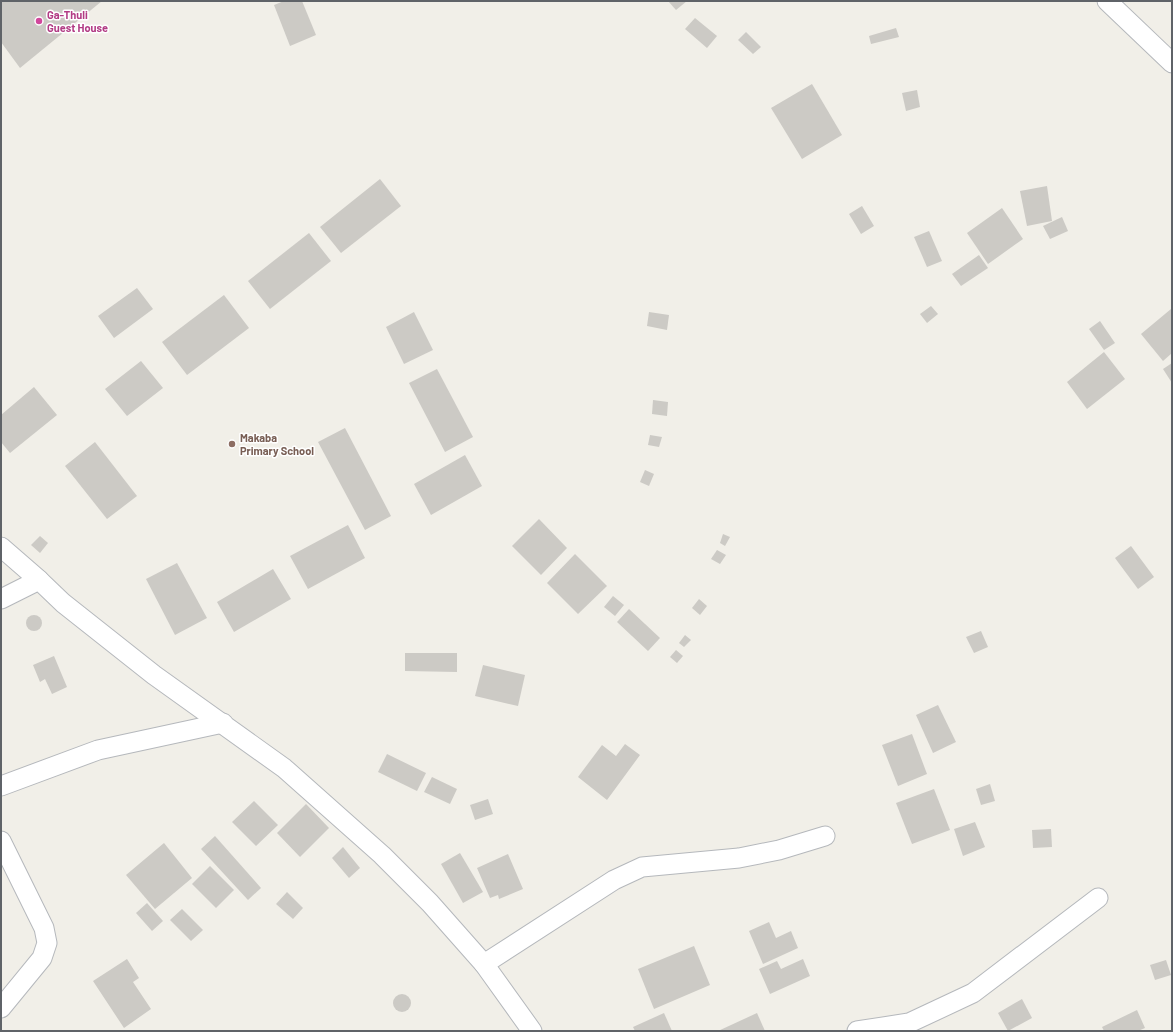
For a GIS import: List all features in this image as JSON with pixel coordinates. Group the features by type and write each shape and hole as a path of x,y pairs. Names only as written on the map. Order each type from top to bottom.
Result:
{"street":[{"path":"1107,1 1172,63"},
{"path":"1,547 63,603 154,675 284,768 382,855 430,903 484,964 532,1031"},
{"path":"1,599 39,580"},
{"path":"1,786 98,750 223,723"},
{"path":"484,964 614,880 642,867 739,858 780,850 825,836"},
{"path":"1,841 44,928 47,943 42,958 1,1008"},
{"path":"856,1031 909,1023 973,993 1098,898"}],"building":[{"name":"Ga-Thuli Guest House","path":"1,1 102,1 20,68 1,42"},
{"path":"284,1 302,1 316,35 290,46 274,5"},
{"path":"668,1 687,1 676,10"},
{"path":"695,18 717,36 707,48 685,29"},
{"path":"896,28 899,37 871,44 869,36"},
{"path":"746,32 761,47 753,54 738,40"},
{"path":"812,84 842,135 802,159 771,108"},
{"path":"917,90 920,107 906,111 902,93"},
{"path":"380,179 401,206 341,253 320,227"},
{"path":"1047,186 1052,221 1027,226 1020,191"},
{"path":"862,206 874,226 861,234 849,214"},
{"path":"1002,208 1023,239 988,264 967,233"},
{"path":"1062,217 1068,231 1050,239 1043,226"},
{"path":"929,231 942,261 927,267 914,237"},
{"path":"309,233 331,261 270,309 248,281"},
{"path":"979,255 988,268 961,286 952,274"},
{"path":"137,288 153,309 114,338 98,316"},
{"path":"224,295 249,328 187,375 162,342"},
{"path":"931,306 938,314 927,323 920,314"},
{"path":"1171,309 1172,353 1163,361 1141,334"},
{"path":"414,312 433,350 404,364 386,327"},
{"path":"649,312 669,315 667,330 647,326"},
{"path":"1100,321 1115,343 1104,350 1089,329"},
{"path":"1104,352 1125,379 1087,409 1067,382"},
{"path":"141,361 163,388 127,416 105,389"},
{"path":"1172,363 1172,383 1163,369"},
{"path":"437,369 473,437 445,452 409,383"},
{"path":"34,387 57,415 10,453 1,442 1,415"},
{"path":"653,400 668,402 667,416 652,414"},
{"path":"345,428 391,516 365,530 318,442"},
{"path":"650,435 662,437 659,447 648,445"},
{"path":"95,442 137,496 107,519 65,466"},
{"path":"465,455 482,486 431,515 414,484"},
{"path":"645,470 654,474 649,486 640,482"},
{"path":"539,519 567,548 541,575 512,546"},
{"path":"348,525 365,558 308,589 290,556"},
{"path":"723,534 730,537 725,546 720,543"},
{"path":"40,536 48,543 40,553 31,545"},
{"path":"1131,546 1154,577 1138,589 1115,558"},
{"path":"717,550 726,555 720,564 711,559"},
{"path":"575,554 607,586 578,614 547,583"},
{"path":"177,563 207,618 175,635 146,579"},
{"path":"273,569 291,599 234,632 217,602"},
{"path":"613,596 624,605 615,616 604,607"},
{"path":"699,599 707,606 700,615 692,608"},
{"path":"629,609 660,638 648,651 617,622"},
{"path":"31,615 37,615 42,620 40,629 37,631 31,631 26,626 26,620"},
{"path":"981,631 988,647 974,653 966,637"},
{"path":"685,635 691,640 684,647 679,643"},
{"path":"676,650 683,656 677,663 670,657"},
{"path":"405,653 457,653 457,672 405,671"},
{"path":"54,656 67,687 52,694 45,679 40,682 33,665"},
{"path":"483,665 525,675 518,706 475,696"},
{"path":"938,705 956,742 933,753 916,715"},
{"path":"912,734 927,774 898,786 882,745"},
{"path":"625,744 640,755 607,800 578,777 602,745 616,756"},
{"path":"387,754 426,773 417,791 378,772"},
{"path":"432,777 457,789 450,804 424,792"},
{"path":"990,784 995,801 981,805 976,789"},
{"path":"934,789 950,830 912,844 896,803"},
{"path":"488,799 493,814 475,820 470,805"},
{"path":"254,801 278,825 256,846 232,822"},
{"path":"306,804 329,828 300,857 277,833"},
{"path":"975,822 985,847 963,856 954,829"},
{"path":"1051,829 1052,847 1033,848 1032,830"},
{"path":"215,836 261,888 248,900 201,849"},
{"path":"164,843 192,878 155,909 126,875"},
{"path":"343,847 360,868 349,878 332,858"},
{"path":"460,853 483,892 463,903 441,864"},
{"path":"508,854 523,889 499,899 498,895 490,898 477,868"},
{"path":"210,866 234,890 216,908 192,884"},
{"path":"287,892 303,908 293,919 276,904"},
{"path":"147,903 163,921 152,931 136,913"},
{"path":"182,909 203,930 191,941 170,920"},
{"path":"769,922 776,938 791,931 798,948 763,964 749,931"},
{"path":"694,946 710,985 654,1009 638,969"},
{"path":"127,959 139,978 133,982 151,1009 124,1028 93,981"},
{"path":"803,959 810,976 770,994 759,969 777,961 781,969"},
{"path":"1166,960 1171,975 1155,980 1150,965"},
{"path":"402,994 408,997 411,1003 408,1009 402,1012 396,1009 393,1003 396,997"},
{"path":"1022,999 1032,1018 1008,1031 998,1013"},
{"path":"1137,1010 1145,1028 1138,1031 1104,1031 1102,1027"},
{"path":"664,1013 672,1031 635,1031 633,1027"},
{"path":"757,1013 765,1031 718,1031"}],"place":[{"name":"Ga-Thuli Guest House","path":"39,21"},
{"name":"Makaba Primary School","path":"232,444"}]}
